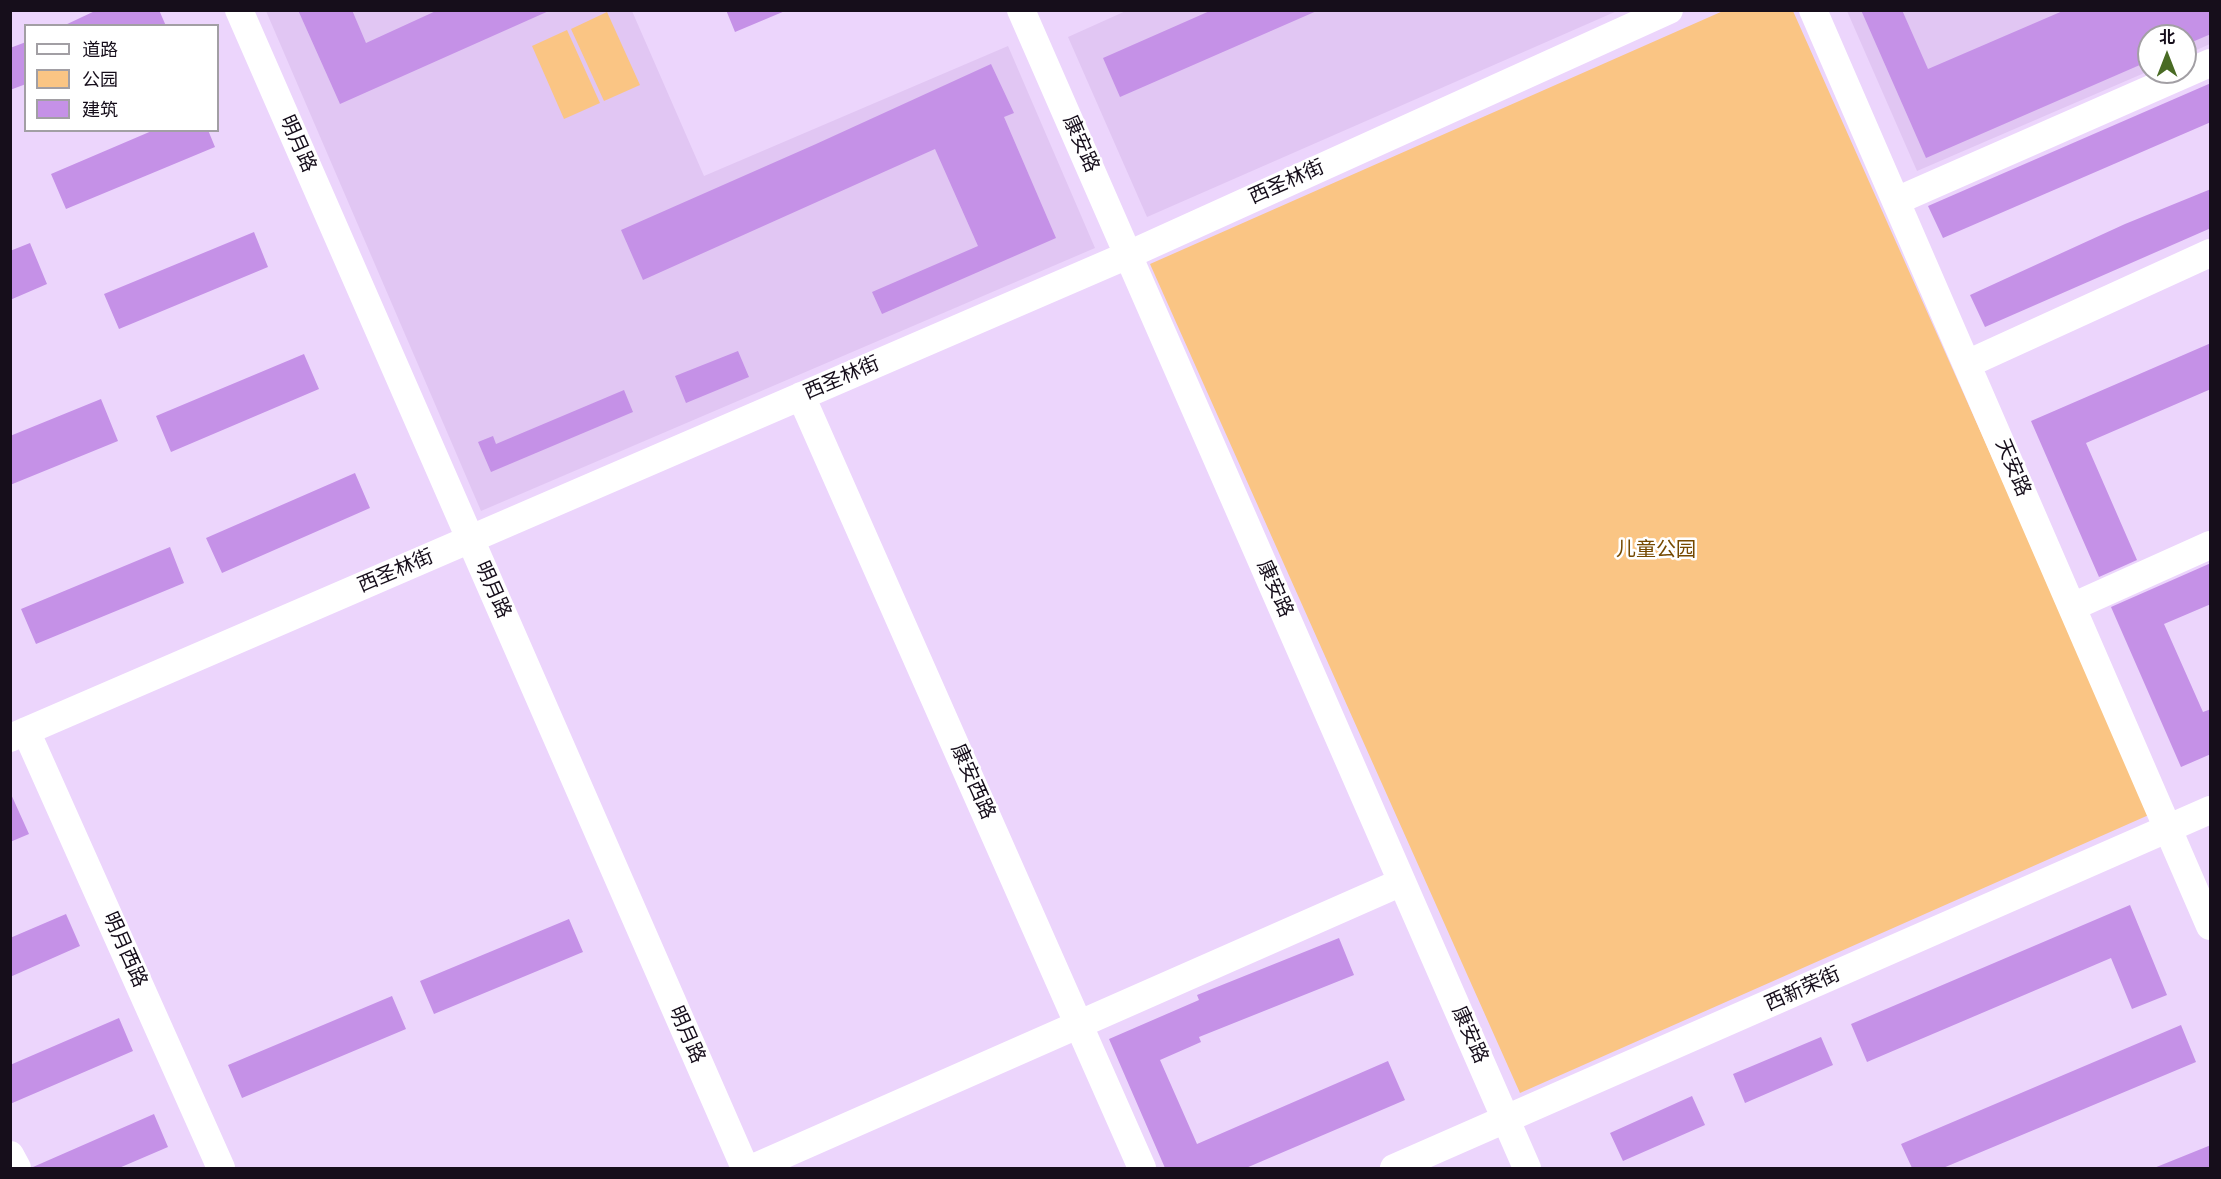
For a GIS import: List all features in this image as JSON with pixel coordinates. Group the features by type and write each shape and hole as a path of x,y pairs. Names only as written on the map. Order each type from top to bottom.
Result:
{"street":[{"name":"明月路","path":"239,10 745,1168"},
{"name":"康安路","path":"1021,10 1527,1168"},
{"name":"西圣林街","path":"18,735 1128,255 1669,10"},
{"name":"天安路","path":"1813,10 2211,926"},
{"path":"1896,201 2211,63"},
{"path":"1967,364 2211,253"},
{"name":"康安西路","path":"801,396 1142,1168"},
{"path":"2072,607 2211,545"},
{"name":"明月西路","path":"18,735 221,1168"},
{"name":"西新荣街","path":"1394,1168 2211,810"},
{"path":"753,1168 1402,882"},
{"path":"10,1155 17,1168"}],"shaded area":[{"path":"1128,10 1617,11 1147,217 1068,37"},
{"path":"266,11 632,11 704,176 1008,46 1095,248 481,511"},
{"path":"1847,11 2210,11 2210,44 2197,50 2197,24 2137,24 2137,76 1917,171"}],"green space":[{"name":"儿童公园","path":"1723,11 1793,11 2151,814 1520,1093 1150,264"},
{"path":"607,12 640,85 604,101 571,29"},
{"path":"567,30 600,103 564,119 532,46"}],"building":[{"path":"97,10 159,10 165,24 67,24"},
{"path":"298,10 352,10 366,43 438,10 551,10 340,104"},
{"path":"726,10 785,10 785,11 735,32"},
{"path":"1212,10 1319,10 1120,97 1103,58"},
{"path":"1861,10 1902,10 1928,69 2065,10 2211,10 2211,34 2197,40 2197,24 2137,24 2137,66 1926,158"},
{"path":"24,43 24,85 10,90 10,48"},
{"path":"991,64 1014,113 1004,117 1056,238 882,314 872,292 978,246 935,149 643,280 621,230"},
{"path":"2211,83 2211,122 1943,238 1928,206"},
{"path":"149,132 209,132 215,147 66,209 51,174"},
{"path":"2211,189 2211,228 1985,327 1970,295 2125,224"},
{"path":"254,232 268,267 119,329 104,294"},
{"path":"30,243 47,284 10,300 10,251"},
{"path":"2211,343 2211,389 2086,443 2137,560 2099,577 2031,421"},
{"path":"738,351 749,377 686,403 675,376"},
{"path":"304,354 319,389 171,452 156,416"},
{"path":"624,390 633,412 491,472 478,442 493,436 496,444"},
{"path":"101,399 118,441 10,485 10,436"},
{"path":"355,473 370,508 222,573 206,538"},
{"path":"170,547 184,583 36,644 21,609"},
{"path":"2211,563 2211,604 2164,624 2203,712 2211,709 2211,754 2181,767 2111,607"},
{"path":"10,792 29,834 10,842"},
{"path":"2130,905 2167,995 2132,1009 2111,958 1867,1062 1851,1024"},
{"path":"66,914 80,946 10,977 10,938"},
{"path":"569,919 583,952 434,1014 420,981"},
{"path":"1339,938 1354,975 1199,1037 1201,1042 1160,1060 1197,1144 1388,1061 1405,1100 1246,1168 1165,1168 1109,1039 1199,1000 1197,995"},
{"path":"392,996 406,1029 242,1098 228,1065"},
{"path":"119,1018 133,1051 10,1104 10,1065"},
{"path":"2181,1025 2196,1062 1943,1168 1912,1168 1901,1144"},
{"path":"1821,1037 1833,1065 1745,1103 1733,1074"},
{"path":"1692,1096 1705,1125 1623,1161 1610,1133"},
{"path":"154,1114 168,1147 119,1168 33,1168 33,1167"},
{"path":"2211,1145 2211,1168 2154,1168"}]}
